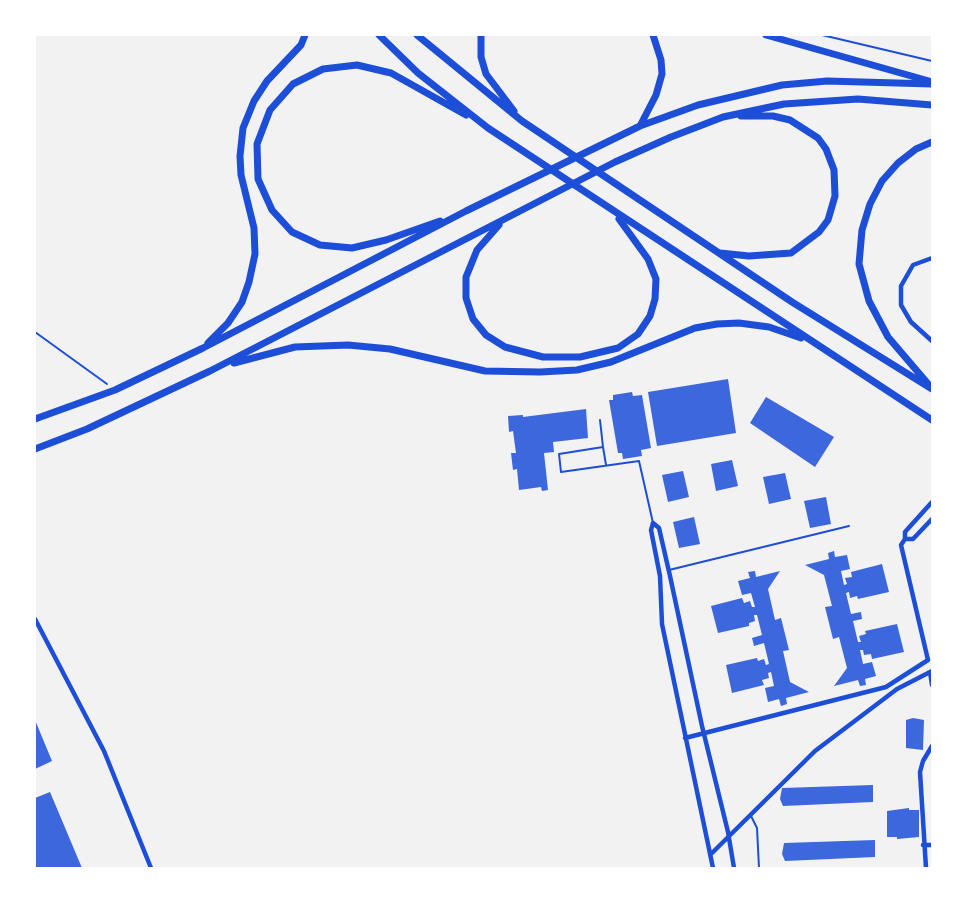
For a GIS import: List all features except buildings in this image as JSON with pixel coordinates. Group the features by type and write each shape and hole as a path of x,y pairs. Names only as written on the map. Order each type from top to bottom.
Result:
{"main road":[{"path":"203,348 228,323 242,302 249,282 255,254 254,228 241,175 240,156 243,128 254,101 267,81 301,46 305,35"},
{"path":"379,35 418,72 488,128"},
{"path":"417,35 522,121 792,302 932,389"},
{"path":"481,35 481,57 486,74 522,121"},
{"path":"640,126 656,95 662,74 661,60 653,35"},
{"path":"766,35 932,83"},
{"path":"466,211 386,240 352,248 320,245 292,232 272,210 258,179 257,144 270,110 293,84 323,69 357,65 391,73 488,128 616,214 932,420"},
{"path":"35,419 115,390 203,348 466,211 608,140 698,104 782,85 826,81 932,83"},
{"path":"35,449 87,429 210,372 615,162 671,136 723,117 755,109 816,100 893,100 932,104"},
{"path":"719,253 771,256 791,253 800,248 819,232 828,220 835,196 836,183 834,170 826,149 818,138 804,127 790,120 773,116 723,117"},
{"path":"932,142 916,149 898,163 882,181 870,204 862,230 859,264 869,302 888,337 932,389"},
{"path":"505,219 477,250 469,266 466,277 466,298 473,319 486,335 506,347 543,357 580,357 618,348 638,334 650,316 655,298 656,279 648,259 616,214"},
{"path":"210,372 270,352 295,347 348,345 390,349 485,371 511,373 577,370 611,362 695,328 717,324 739,323 769,327 813,343"}],"street":[{"path":"931,337 911,322 901,305 901,286 913,265 932,258"},
{"path":"686,738 886,687 930,660 900,545 906,539 906,532 932,502"},
{"path":"906,539 913,539 932,519"},
{"path":"713,868 662,624 660,576 651,530 653,523 659,528 669,570 704,734 729,836 734,868"},
{"path":"35,619 104,751 151,868"},
{"path":"711,854 749,814 815,751 897,689 931,672 932,685"},
{"path":"926,868 923,845 920,772 923,761 932,746"},
{"path":"923,845 932,845"}],"lane":[{"path":"600,420 606,465"},
{"path":"603,447 559,454 561,472 639,461 653,523"},
{"path":"669,570 849,526"},
{"path":"749,814 757,828 758,868"}],"path":[{"path":"822,35 932,61"},
{"path":"35,332 115,390"}]}
